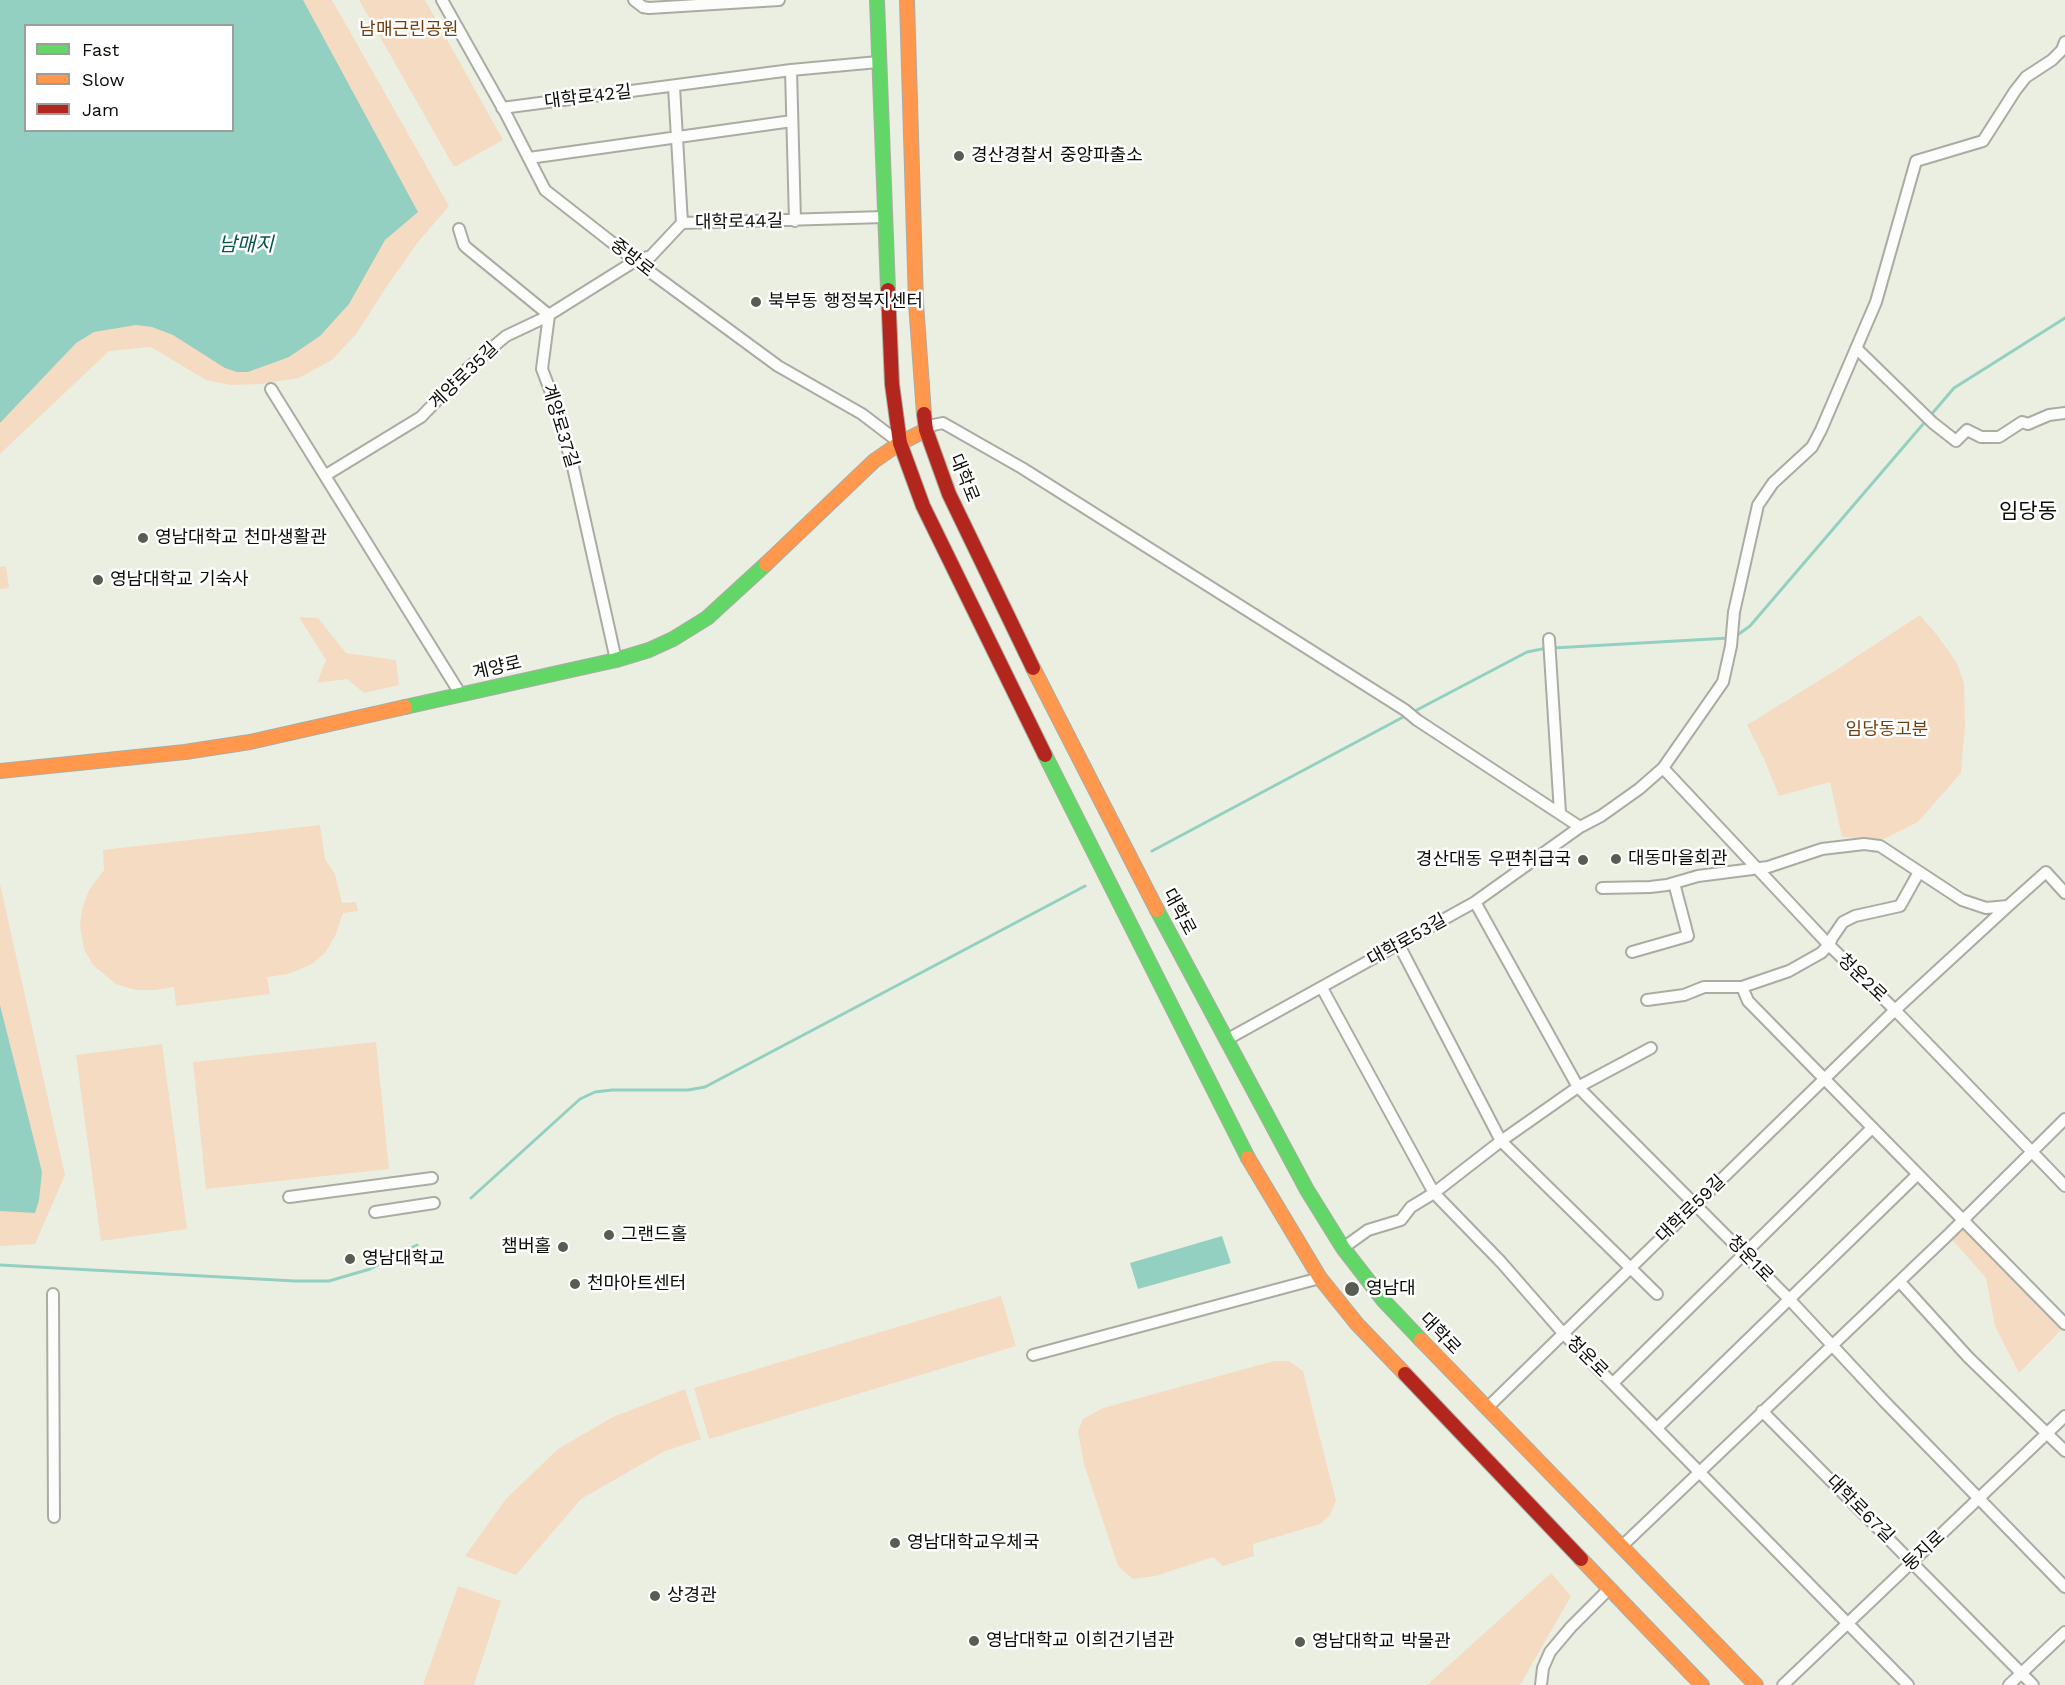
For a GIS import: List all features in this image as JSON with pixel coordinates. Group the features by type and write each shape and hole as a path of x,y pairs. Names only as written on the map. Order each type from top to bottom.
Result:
{"main road":[{"path":"877,0 892,388 900,442 923,506 1050,766 1249,1159 1320,1278 1357,1324 1702,1685"},
{"name":"대학로","path":"907,0 916,303 926,430 949,494 1027,655 1129,857 1226,1040 1307,1190 1343,1248 1384,1301 1756,1685"},
{"name":"계양로","path":"0,771 185,753 250,742 616,660 649,650 673,639 707,618 874,461 900,442 926,430"}],"street":[{"name":"중방로","path":"442,0 545,190 635,261 778,366 862,414 900,442"},
{"path":"634,0 643,7 650,8 779,0"},
{"name":"대학로53길","path":"1226,1040 1475,902 1580,827 1601,816 1632,794 1663,768 1723,682 1750,535 1758,505 1773,483 1812,447 1876,302 1916,162 1983,141 2026,77 2052,60 2062,50 2065,42"},
{"name":"대학로42길","path":"502,108 791,70 878,62"},
{"path":"529,158 792,121 791,70"},
{"path":"674,87 678,137"},
{"name":"대학로44길","path":"792,121 795,221"},
{"name":"대학로44길","path":"678,137 682,223"},
{"name":"대학로44길","path":"635,261 651,256 682,223 885,218"},
{"path":"459,229 467,249 549,315"},
{"name":"계양로35길","path":"326,475 421,417 468,368 506,336 549,315 635,261"},
{"name":"계양로37길","path":"549,315 542,369 573,467 616,660"},
{"path":"1856,348 1934,423 1956,441 1967,430 1981,437 2000,437 2022,422 2028,424 2049,415 2065,413"},
{"path":"271,389 461,695"},
{"path":"926,430 933,425 944,423 992,450 1405,710 1580,827"},
{"path":"1549,639 1560,813"},
{"name":"청운2로","path":"1663,768 1829,945 2065,1186"},
{"path":"1602,888 1650,887 1674,883 1698,876 1756,869 1822,849 1864,844 1880,846 1962,900 1986,908 2008,906"},
{"path":"1647,1000 1684,995 1704,987 1742,987 1789,971 1821,953 1829,945 1843,922 1855,916 1900,906 1919,872"},
{"name":"대학로59길","path":"1487,1408 1697,1205 1824,1078 2046,872 2065,893"},
{"path":"1632,952 1688,936 1674,883"},
{"name":"청운1로","path":"1475,902 1578,1087 1833,1344 1884,1401 2065,1587"},
{"path":"1399,945 1501,1141 1657,1294"},
{"path":"1742,987 1748,1001 2065,1324"},
{"name":"청운로","path":"1322,988 1434,1193 1501,1262 1563,1333 1908,1685"},
{"path":"1343,1248 1368,1230 1401,1220 1411,1208 1578,1087 1652,1048"},
{"path":"1621,1547 1900,1281 2065,1119"},
{"path":"1613,1383 1872,1128"},
{"path":"1657,1428 1917,1175"},
{"path":"289,1197 432,1178"},
{"path":"375,1212 434,1203"},
{"path":"1033,1355 1320,1278"},
{"path":"1900,1281 1968,1357 2048,1432 2065,1451"},
{"path":"53,1294 54,1517"},
{"name":"대학로67길","path":"1762,1411 2033,1685"},
{"name":"둥지로","path":"1783,1685 2065,1416"},
{"path":"1541,1685 1543,1668 1550,1652 1609,1589"},
{"path":"2009,1685 2065,1632"}],"green space":[{"name":"남매지","path":"0,0 332,0 449,206 418,242 357,333 332,360 299,378 260,384 231,385 206,380 151,347 109,351 0,454"},
{"name":"남매근린공원","path":"359,0 425,0 503,140 454,167"},
{"path":"6,566 9,588 0,589 0,567"},
{"name":"임당동고분","path":"1920,615 1957,663 1964,683 1965,725 1961,773 1918,822 1884,839 1842,837 1830,782 1779,796 1747,725"},
{"path":"299,617 318,618 346,653 396,660 399,685 364,693 347,679 317,683 326,660"},
{"path":"320,825 325,859 335,874 342,903 356,902 358,911 343,913 336,934 325,953 312,964 288,974 267,977 270,994 176,1006 174,987 136,990 116,984 93,965 84,949 80,926 82,909 89,890 104,870 103,850"},
{"path":"0,884 65,1175 35,1244 0,1246"},
{"path":"376,1042 389,1169 206,1189 193,1062"},
{"path":"162,1044 187,1229 101,1241 76,1055"},
{"path":"1962,1221 2065,1326 2019,1373 1995,1326 1986,1278 1948,1235"},
{"path":"1001,1296 1016,1346 709,1439 694,1388"},
{"path":"1274,1361 1289,1361 1303,1371 1336,1501 1330,1515 1320,1524 1253,1544 1254,1556 1223,1566 1213,1557 1155,1576 1133,1579 1118,1566 1084,1464 1078,1431 1083,1419 1103,1408"},
{"path":"685,1389 701,1439 663,1452 581,1499 516,1575 465,1556 506,1499 558,1449 613,1417"},
{"path":"1551,1573 1571,1596 1520,1685 1427,1685"},
{"path":"458,1586 501,1601 474,1685 423,1685"}],"water":[{"name":"남매지","path":"0,0 303,0 418,212 385,240 349,304 320,336 289,357 248,372 237,372 225,368 173,335 152,327 136,325 94,332 76,343 0,423"},
{"path":"0,1005 42,1172 35,1213 0,1211"},
{"path":"1222,1236 1231,1263 1138,1289 1130,1263"}],"waterway":[{"path":"1736,636 1750,626 1954,388 2065,318"},
{"path":"1553,648 1729,638"},
{"path":"1413,712 1527,652 1547,648"},
{"path":"1152,851 1407,715"},
{"path":"471,1198 580,1099 595,1092 612,1090 688,1090 705,1087 1085,886"},
{"path":"0,1265 329,1281 370,1269 417,1245"}],"traffic: fast":[{"path":"877,0 888,290"},
{"path":"405,707 616,660 649,650 673,639 707,618 766,564"},
{"path":"1045,755 1248,1158"},
{"path":"1157,910 1307,1190 1343,1248 1384,1301 1421,1340"}],"traffic: slow":[{"path":"907,0 916,303 924,414"},
{"path":"766,564 874,461 900,443 926,430"},
{"path":"1033,668 1157,910"},
{"path":"0,771 185,752 250,742 405,707"},
{"path":"1248,1158 1320,1278 1357,1324 1405,1374"},
{"path":"1421,1340 1756,1685"},
{"path":"1581,1559 1702,1685"}],"traffic: jam":[{"path":"888,290 892,384 900,443 923,506 1045,755"},
{"path":"924,414 926,430 949,494 1033,668"},
{"path":"1405,1374 1581,1559"}],"place":[{"name":"경산경찰서 중앙파출소","path":"959,156"},
{"name":"북부동 행정복지센터","path":"756,302"},
{"name":"영남대학교 천마생활관","path":"143,538"},
{"name":"영남대학교 기숙사","path":"98,580"},
{"name":"대동마을회관","path":"1616,859"},
{"name":"경산대동 우편취급국","path":"1583,860"},
{"name":"그랜드홀","path":"609,1235"},
{"name":"챔버홀","path":"563,1247"},
{"name":"영남대학교","path":"350,1259"},
{"name":"천마아트센터","path":"575,1284"},
{"name":"영남대","path":"1352,1289"},
{"name":"영남대학교우체국","path":"895,1543"},
{"name":"상경관","path":"655,1596"},
{"name":"영남대학교 이희건기념관","path":"974,1641"},
{"name":"영남대학교 박물관","path":"1300,1642"}],"district":[{"name":"임당동","path":"2028,512"}]}
